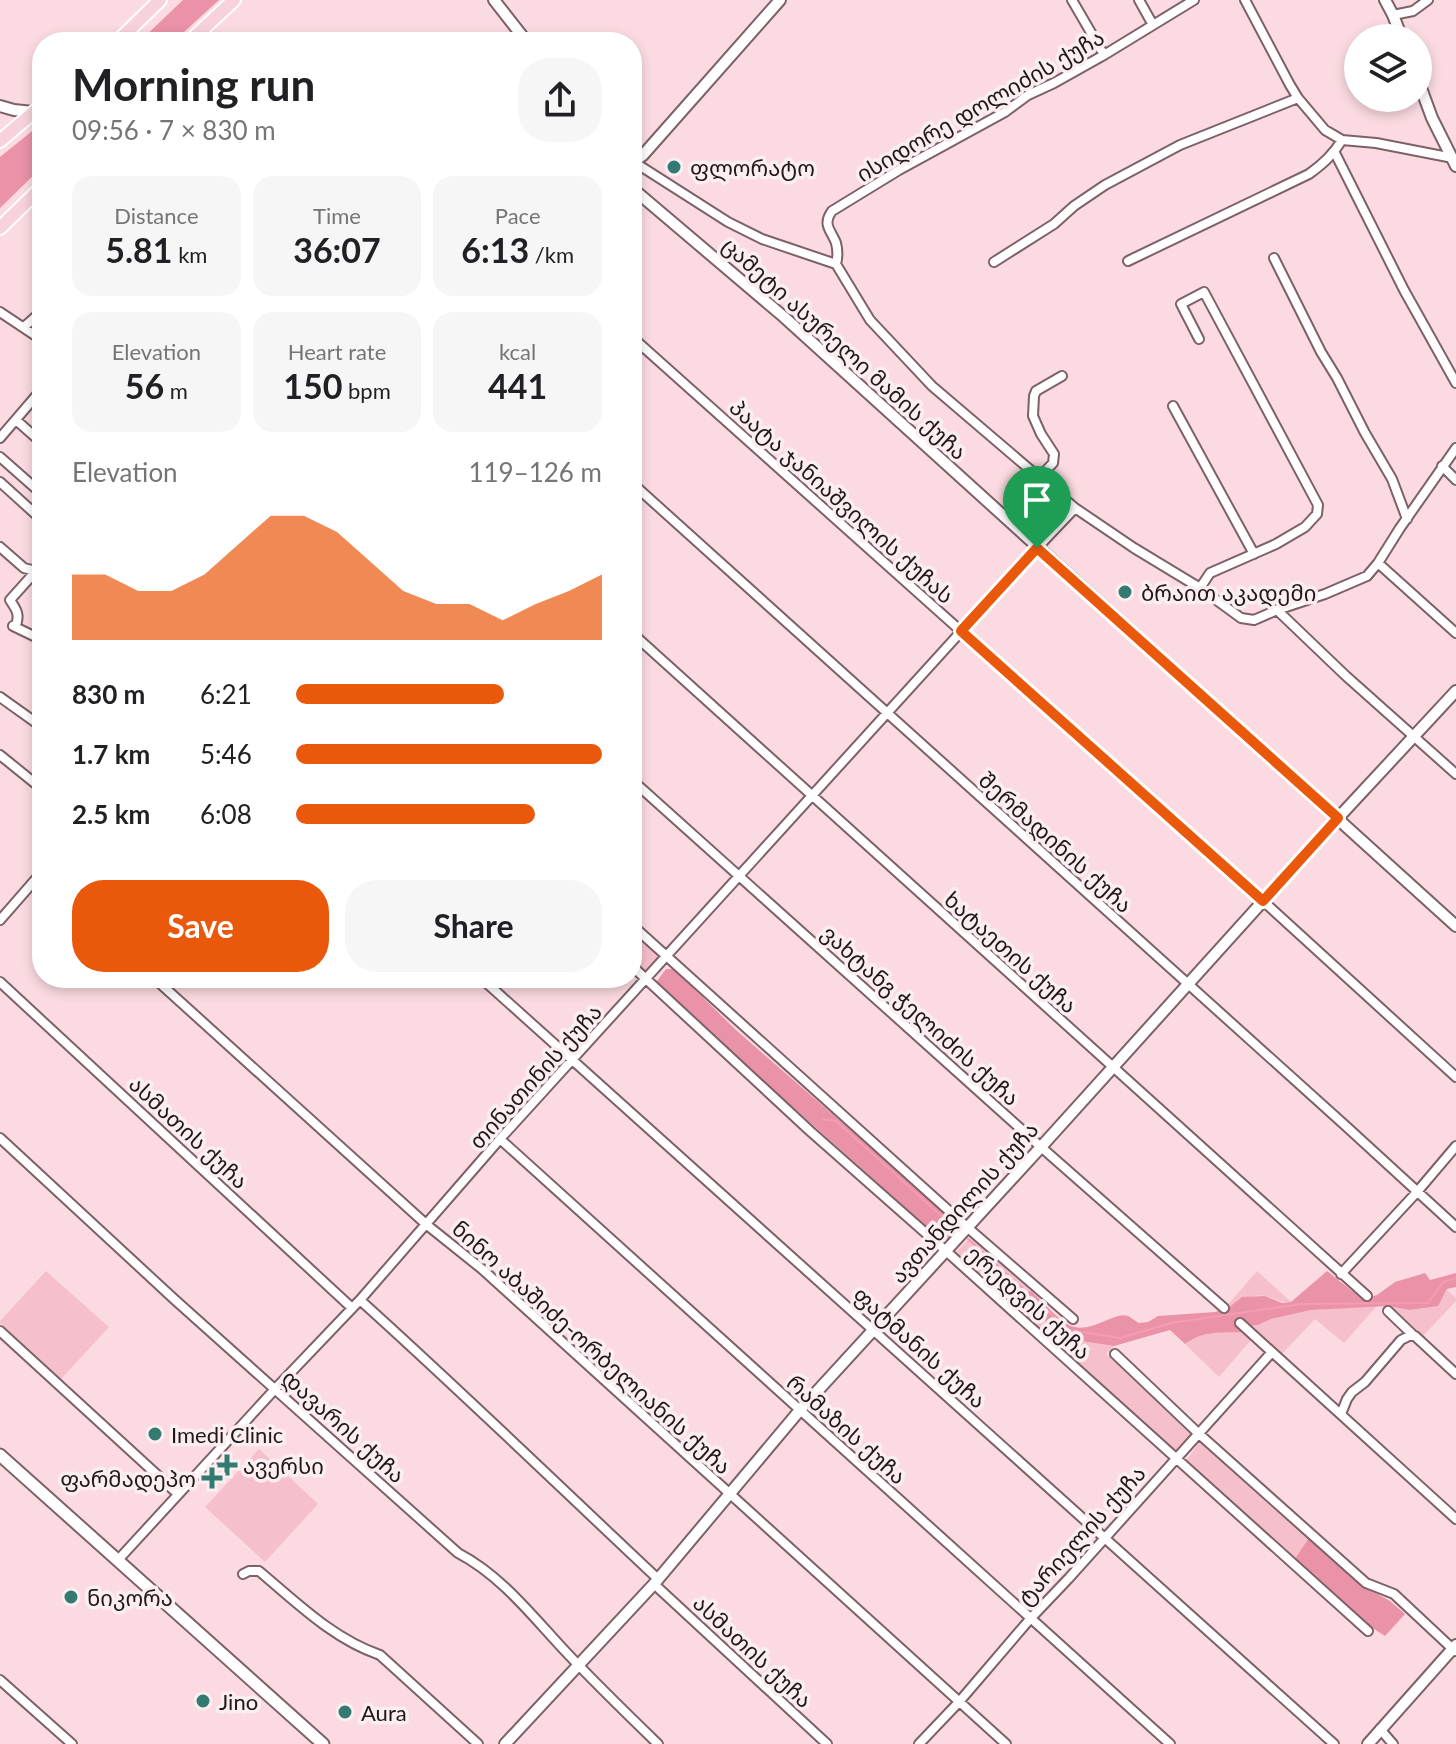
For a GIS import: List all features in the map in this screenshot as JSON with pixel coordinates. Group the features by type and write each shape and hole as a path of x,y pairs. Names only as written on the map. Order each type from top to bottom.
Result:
{"highway":[{"path":"127,32 160,0"},
{"path":"200,32 234,0"},
{"path":"0,139 32,113"},
{"path":"0,228 32,197"}],"main road":[{"path":"0,1455 323,1744"}],"street":[{"path":"494,0 519,32"},
{"path":"642,156 780,0"},
{"path":"1072,0 1104,55"},
{"path":"1139,0 1153,25"},
{"name":"ისიდორე დოლიძის ქუჩა","path":"836,264 837,246 828,225 832,211 1194,0"},
{"path":"1245,0 1298,98 1325,130 1342,140 1376,143 1454,162"},
{"path":"1385,0 1397,24"},
{"path":"1393,15 1413,11 1428,0"},
{"path":"994,262 1054,224 1105,185 1180,145 1298,98"},
{"path":"0,106 14,110 32,108"},
{"path":"1430,112 1454,162"},
{"path":"1128,261 1309,174 1335,153 1342,140"},
{"path":"1335,153 1404,290 1456,383"},
{"path":"642,168 751,234 836,264 870,320 932,386 1075,508 1241,618 1254,620 1367,576 1456,448"},
{"name":"ცამეტი ასურელი მამის ქუჩა","path":"642,196 784,317 1456,926"},
{"path":"1274,258 1321,352 1392,479 1407,519"},
{"path":"1199,339 1181,304 1204,292 1318,505 1317,514 1305,527 1210,573 1200,588"},
{"path":"0,312 32,333"},
{"path":"24,327 32,320"},
{"name":"პაატა ჯანიაშვილის ქუჩას","path":"642,346 1456,1077"},
{"path":"1040,477 1053,463 1054,454 1033,416 1034,396 1036,391 1062,376"},
{"path":"0,438 32,401"},
{"path":"1173,406 1254,554"},
{"path":"16,420 32,434"},
{"path":"0,457 32,485"},
{"path":"1442,466 1456,480"},
{"path":"0,482 32,511"},
{"name":"შერმადინის ქუჩა","path":"642,492 1456,1227"},
{"name":"თინათინის ქუჩა","path":"642,983 1075,508"},
{"path":"0,547 24,568 32,569"},
{"path":"1378,563 1456,633"},
{"path":"0,628 16,625 19,617 5,600 32,575"},
{"path":"1277,610 1456,774"},
{"path":"13,626 32,635"},
{"name":"ხატაეთის ქუჩა","path":"642,642 1367,1296"},
{"name":"ავთანდილის ქუჩა","path":"505,1744 656,1582 800,1410 1456,691"},
{"path":"0,697 32,720"},
{"path":"0,755 32,781"},
{"name":"ვახტანგ ჭელიძის ქუჩა","path":"642,789 1224,1308"},
{"path":"0,920 32,885"},
{"name":"ერედვის ქუჩა","path":"642,934 1073,1319"},
{"name":"ერედვის ქუჩა","path":"642,975 810,1131 1368,1631"},
{"name":"ასმათის ქუჩა","path":"0,982 352,1308"},
{"name":"ნინო აბაშიძე-ორბელიანის ქუჩა","path":"165,988 427,1225 482,1269 1006,1744"},
{"name":"ფატმანის ქუჩა","path":"492,988 1334,1744"},
{"name":"თინათინის ქუჩა","path":"118,1560 360,1300 500,1139 638,988"},
{"name":"დავარის ქუჩა","path":"0,1138 174,1299 458,1553 474,1561 507,1589 658,1744"},
{"name":"რამაზის ქუჩა","path":"500,1139 1170,1744"},
{"path":"1341,1274 1456,1146"},
{"name":"ასმათის ქუჩა","path":"360,1300 444,1375 827,1744"},
{"path":"1388,1311 1456,1374"},
{"path":"1240,1323 1456,1519"},
{"path":"0,1331 178,1494"},
{"path":"1341,1414 1352,1392 1365,1382 1401,1340 1415,1336"},
{"name":"ტარიელის ქუჩა","path":"919,1744 1272,1352"},
{"name":"ერედვის ქუჩა","path":"1115,1354 1198,1433 1366,1583 1394,1594 1455,1648"},
{"path":"243,1574 259,1571 315,1619 380,1655 478,1744"},
{"path":"1368,1744 1455,1648"},
{"path":"0,1680 72,1744"},
{"path":"1380,1729 1393,1744"}],"shaded area":[{"path":"183,0 219,0 184,32 149,32"},
{"path":"32,131 32,177 0,208 0,157"},
{"path":"642,940 659,955 647,973 642,969"},
{"path":"666,969 674,969 736,1030 962,1227 945,1243 667,995 657,981"},
{"path":"972,1236 1031,1291 1024,1293 1061,1332 1081,1341 1114,1346 1106,1354 1193,1434 1177,1451 955,1253"},
{"path":"46,1271 109,1327 61,1379 0,1323"},
{"path":"1257,1271 1291,1302 1256,1296 1226,1307"},
{"path":"1327,1271 1362,1299 1377,1295 1395,1282 1425,1273 1430,1280 1456,1273 1456,1287 1447,1289 1438,1306 1410,1310 1388,1306 1311,1310 1248,1326 1242,1332 1205,1334 1185,1344 1170,1330 1114,1346 1081,1341 1062,1332 1026,1302 1024,1293 1031,1291 1066,1323 1079,1328 1122,1315 1139,1323 1158,1316 1215,1312 1228,1308 1242,1297 1265,1296 1282,1303 1291,1302"},
{"path":"1447,1290 1456,1301 1422,1337 1388,1306 1411,1310 1437,1306"},
{"path":"1377,1306 1344,1343 1315,1319 1281,1355 1247,1326 1311,1310"},
{"path":"1242,1332 1251,1340 1219,1377 1185,1344 1198,1334"},
{"path":"1203,1443 1309,1538 1294,1560 1186,1461 1198,1444"},
{"path":"259,1449 318,1504 265,1562 205,1507"},
{"path":"1309,1538 1363,1586 1390,1601 1405,1614 1385,1636 1368,1625 1294,1560"}],"waterway":[{"path":"822,1119 836,1121 956,1229"},
{"path":"968,1239 1069,1330 1120,1338 1171,1323 1301,1304 1428,1303 1443,1282 1456,1278"}],"place":[{"name":"ფლორატო","path":"674,167"},
{"name":"ბრაით აკადემი","path":"1125,592"},
{"name":"Imedi Clinic","path":"155,1434"},
{"name":"ავერსი","path":"227,1465"},
{"name":"ფარმადეპო","path":"212,1478"},
{"name":"ნიკორა","path":"71,1597"},
{"name":"Jino","path":"203,1701"},
{"name":"Aura","path":"345,1712"}],"route":[{"path":"1037,548 1338,818 1263,901 961,631 1037,548"}]}
